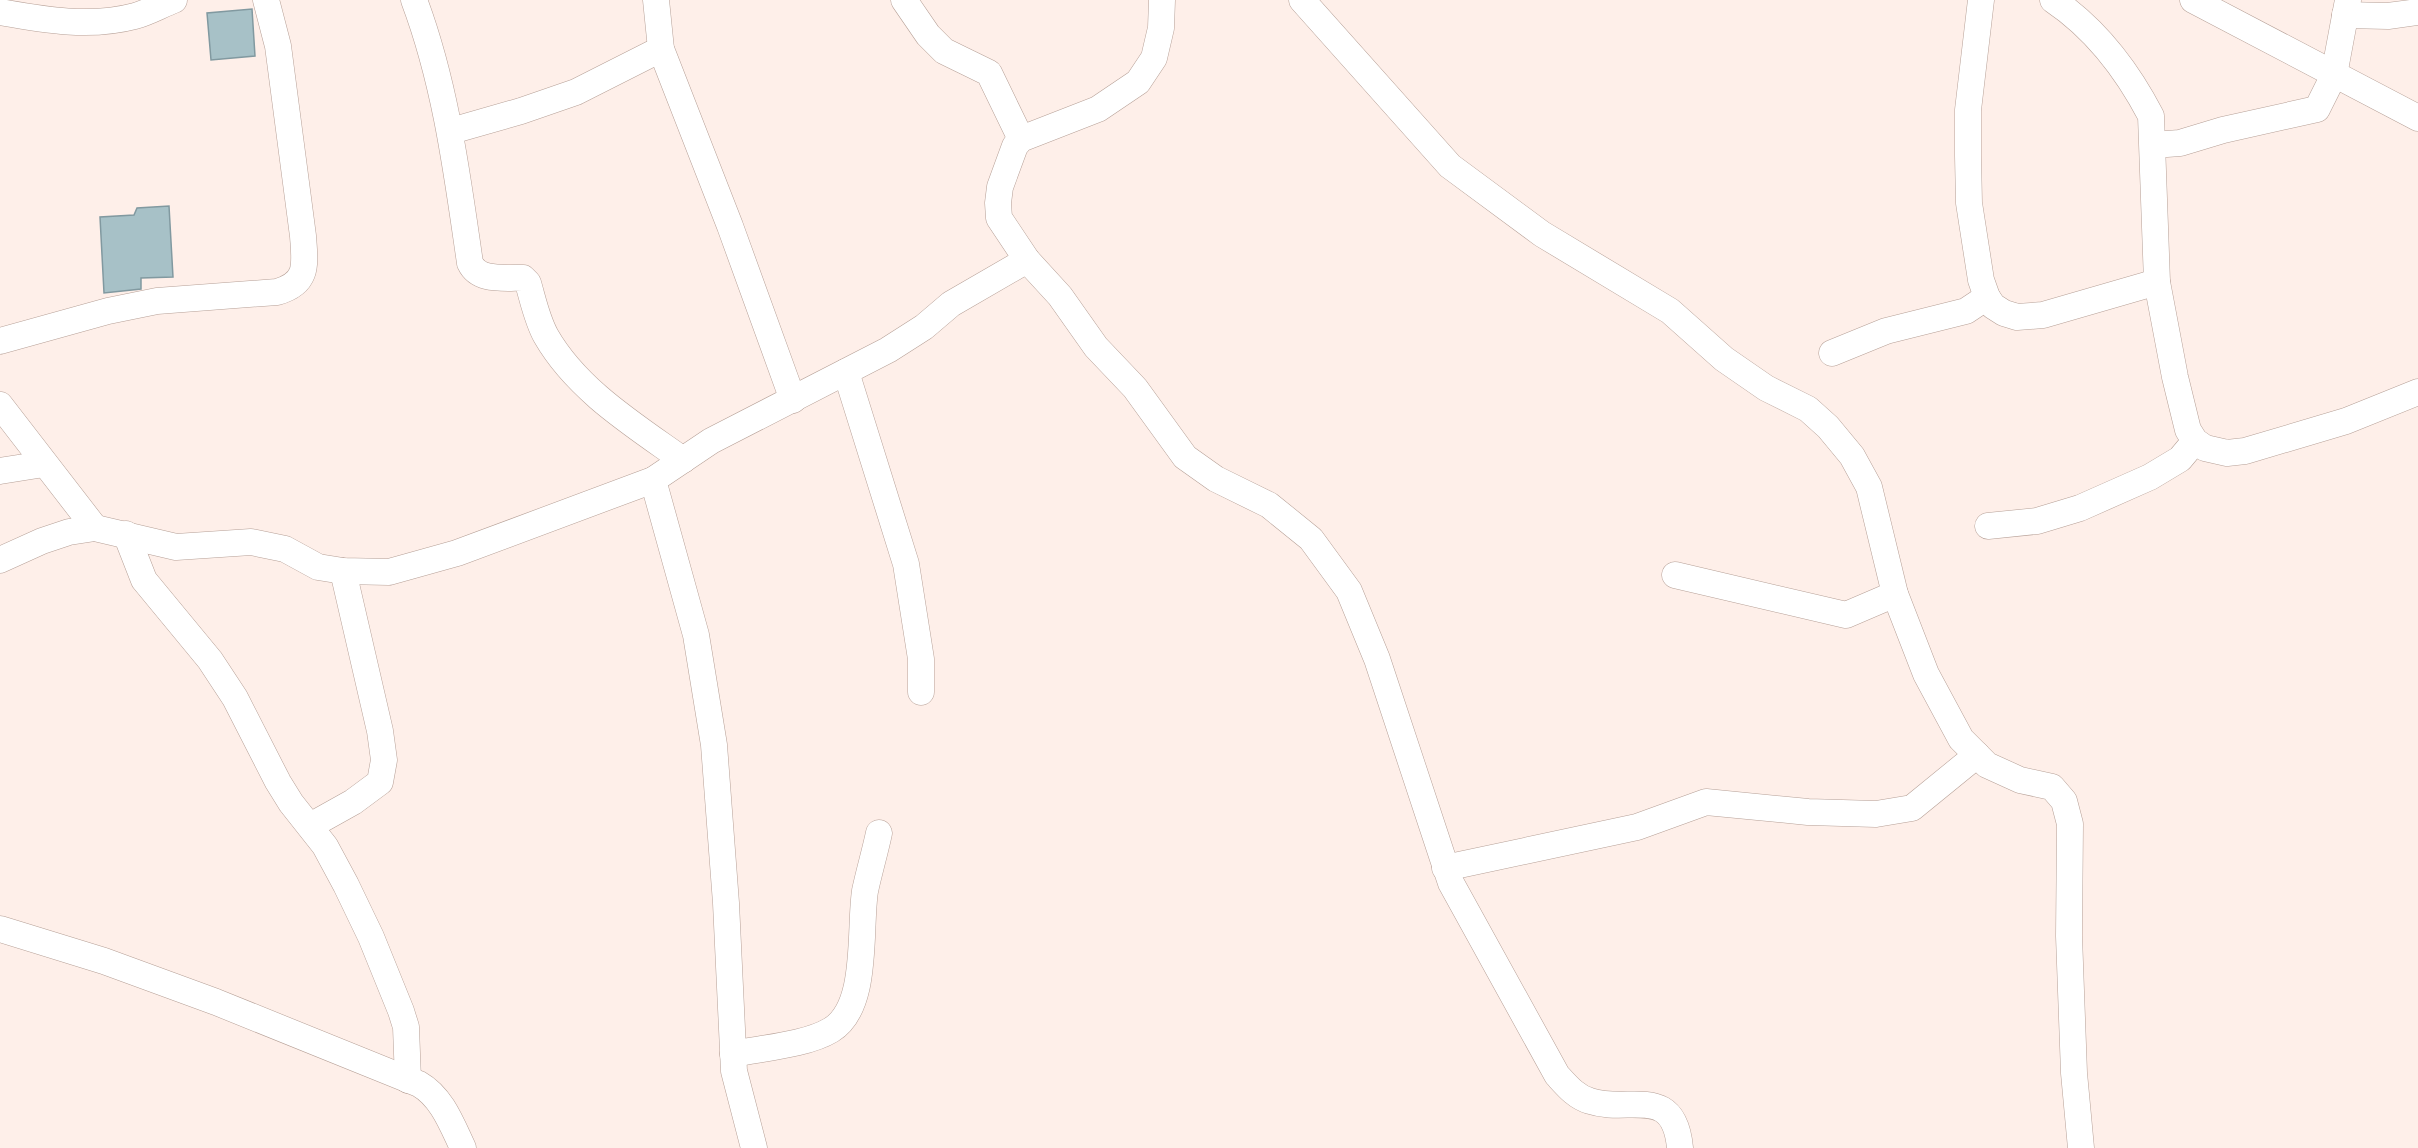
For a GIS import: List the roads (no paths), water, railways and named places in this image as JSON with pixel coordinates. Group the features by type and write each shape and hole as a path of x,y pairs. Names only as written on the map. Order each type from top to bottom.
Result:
{"street":[{"path":"0,12 68,22 97,22 138,15 174,0"},
{"path":"0,342 108,311 147,303 277,292 287,290 299,281 305,264 303,236 278,46 266,0"},
{"path":"414,0 438,75 451,131 470,263 474,271 481,276 523,278 528,283 545,335 587,388 683,460"},
{"path":"656,0 661,49 730,226 793,400"},
{"path":"904,0 928,35 945,51 989,73 1021,139"},
{"path":"1162,0 1161,27 1154,58 1137,82 1098,109 1021,139 1015,146 1000,188 999,218 1027,260 1060,296 1096,347 1135,388 1185,457 1216,479 1269,505 1311,538 1349,591 1377,659 1451,883 1557,1075 1573,1092 1590,1101 1609,1105 1649,1104 1663,1110 1673,1122 1680,1148"},
{"path":"1302,0 1450,165 1542,234 1670,311 1724,359 1766,388 1808,409 1828,427 1852,456 1869,487 1895,594 1926,674 1961,739 1987,765 2019,780 2052,787 2064,801 2070,824 2069,936 2074,1073 2081,1148"},
{"path":"1981,0 1968,110 1968,156 1969,202 1981,280 1987,297 1993,306 2004,313 2018,317 2043,315 2157,282"},
{"path":"2053,0 2096,34 2140,95 2151,116 2157,282 2175,377 2188,430 2195,441 2205,448 2227,453 2245,451 2346,422 2418,392"},
{"path":"2193,0 2418,118"},
{"path":"2153,145 2180,143 2223,130 2317,109 2334,75 2346,8 2388,16 2418,12"},
{"path":"451,131 576,92 661,49"},
{"path":"0,560 42,541 69,532 95,528 176,547 251,542 285,549 318,567 343,571 389,572 457,553 653,480 711,441 888,350 924,327 951,304 1027,260"},
{"path":"1832,353 1886,331 1966,311 1987,297"},
{"path":"846,372 906,564 921,659 921,692"},
{"path":"0,405 95,528"},
{"path":"1988,526 2037,521 2080,508 2150,477 2180,459 2195,441"},
{"path":"0,471 44,464"},
{"path":"653,480 696,634 714,745 726,903 734,1071 754,1148"},
{"path":"126,534 144,580 210,660 236,698 278,782 291,803 325,846 346,885 392,986 406,1027 408,1080"},
{"path":"310,826 353,802 380,782 384,760 372,694 343,571"},
{"path":"1675,574 1846,615 1895,594"},
{"path":"1445,868 1637,827 1706,802 1808,812 1876,814 1900,812 1912,808 1977,755"},
{"path":"733,1054 784,1044 826,1032 837,1025 854,1002 859,981 860,937 865,891 879,833"},
{"path":"0,929 104,961 216,1002 408,1080 429,1090 439,1100 461,1145"}]}
